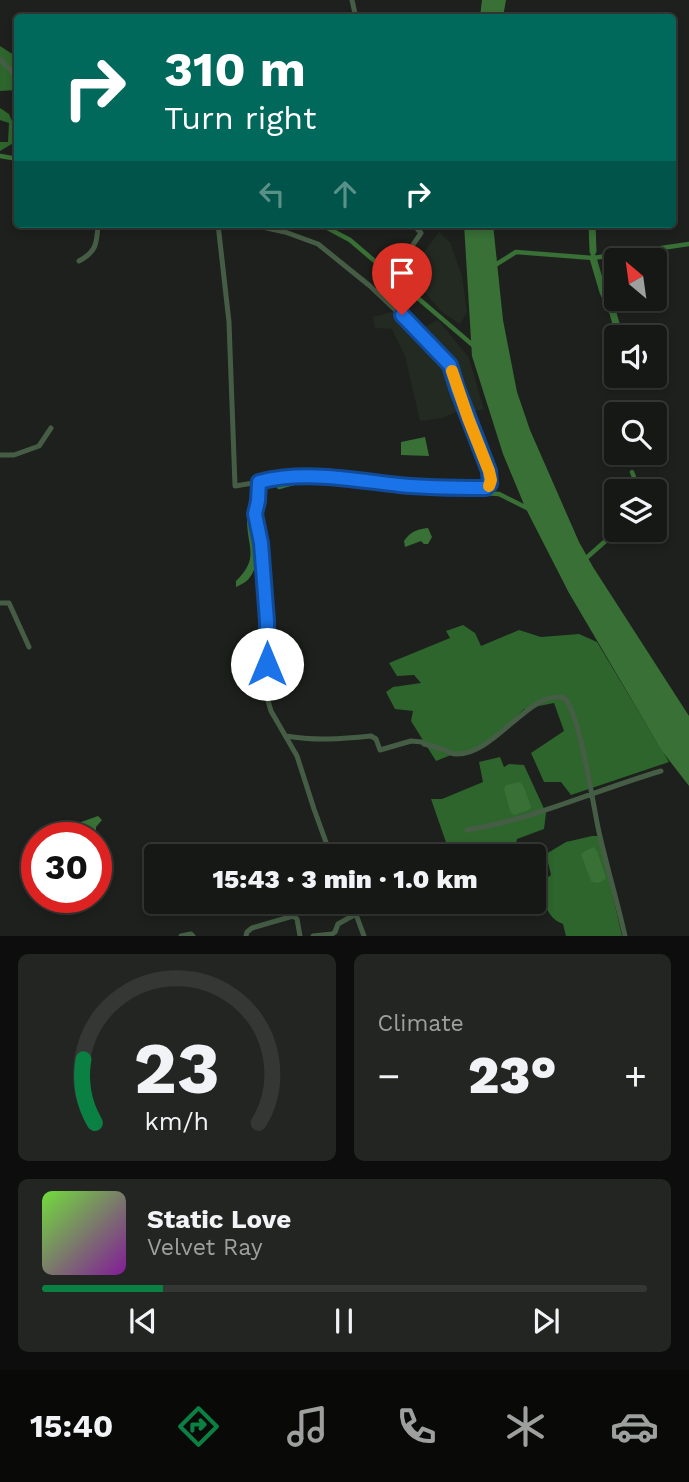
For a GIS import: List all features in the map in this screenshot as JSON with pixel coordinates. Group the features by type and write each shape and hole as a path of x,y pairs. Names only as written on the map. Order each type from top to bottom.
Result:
{"street":[{"path":"0,59 14,74"},
{"path":"79,261 94,248 97,228"},
{"path":"218,228 229,323 235,486 292,477 486,488 490,484 489,471 450,365 380,295 318,244 267,228"},
{"path":"380,295 399,274 395,271 421,233 417,228"},
{"path":"0,455 14,455 39,446 51,428"},
{"path":"259,482 255,514 261,543 267,621 267,696 271,711 297,756 327,844"},
{"path":"0,603 9,603 29,647"},
{"path":"286,736 307,740 371,736 376,739 380,750 411,741 422,742 455,755 481,746 504,731 522,714 546,700 562,696 571,706 584,752 591,795 625,936"},
{"path":"467,830 530,816 662,771"},
{"path":"313,936 332,934 338,924 356,914 364,936"},
{"path":"246,936 252,928 293,916 297,919 300,936"},
{"path":"181,936 193,936"}],"shaded area":[{"path":"482,0 506,0 504,14 480,14"},
{"path":"0,46 14,55 14,90 0,91"},
{"path":"0,108 14,121 14,143 0,151 0,142 8,142 9,123 0,120"},
{"path":"464,228 493,228 503,320 517,392 530,430 579,542 689,716 689,786 662,751 569,593 525,507 503,454 472,356"},
{"path":"439,232 450,242 462,276 467,312 460,324 442,312 407,275"},
{"path":"399,310 411,322 423,328 438,320 469,358 484,410 458,411 442,418 420,421 405,356 392,329 375,328 373,317"},
{"path":"425,437 429,456 401,455 401,442"},
{"path":"252,517 258,539 256,564 249,579 236,587 236,581 250,559 247,520"},
{"path":"428,528 432,537 428,544 421,541 405,547 404,541 409,535"},
{"path":"463,625 475,633 481,646 519,630 541,637 579,634 597,642 669,762 571,795 561,782 544,782 531,753 564,731 554,703 524,709 497,735 470,751 436,761 411,721 413,711 395,709 386,692 393,687 421,683 414,675 397,676 389,663 450,638 446,631"},
{"path":"500,757 504,767 509,764 524,765 546,813 544,829 517,839 516,844 447,844 431,799 442,799 483,782 479,762"},
{"path":"520,782 531,807 514,815 510,811 504,789 506,785"},
{"path":"98,816 102,820 100,822 81,822"},
{"path":"599,836 622,936 566,936 563,924 549,912 546,905 546,878 551,875 546,854 566,842"},
{"path":"594,847 606,878 599,883 591,881 581,854"}],"waterway":[{"path":"0,156 14,158"},
{"path":"328,228 350,240 475,347"},
{"path":"592,228 593,251"},
{"path":"593,258 689,244"},
{"path":"492,267 516,252 593,258 593,251"},
{"path":"593,258 616,325"},
{"path":"632,472 635,479"},
{"path":"279,487 307,479 382,486"},
{"path":"436,490 499,494 529,509"},
{"path":"584,560 604,542"}],"slow traffic":[{"path":"452,371 489,471 489,486"}],"route":[{"path":"267,664 267,621 261,543 255,514 259,482 292,477 435,487 486,488 490,484 489,471 450,365 402,315"}]}
